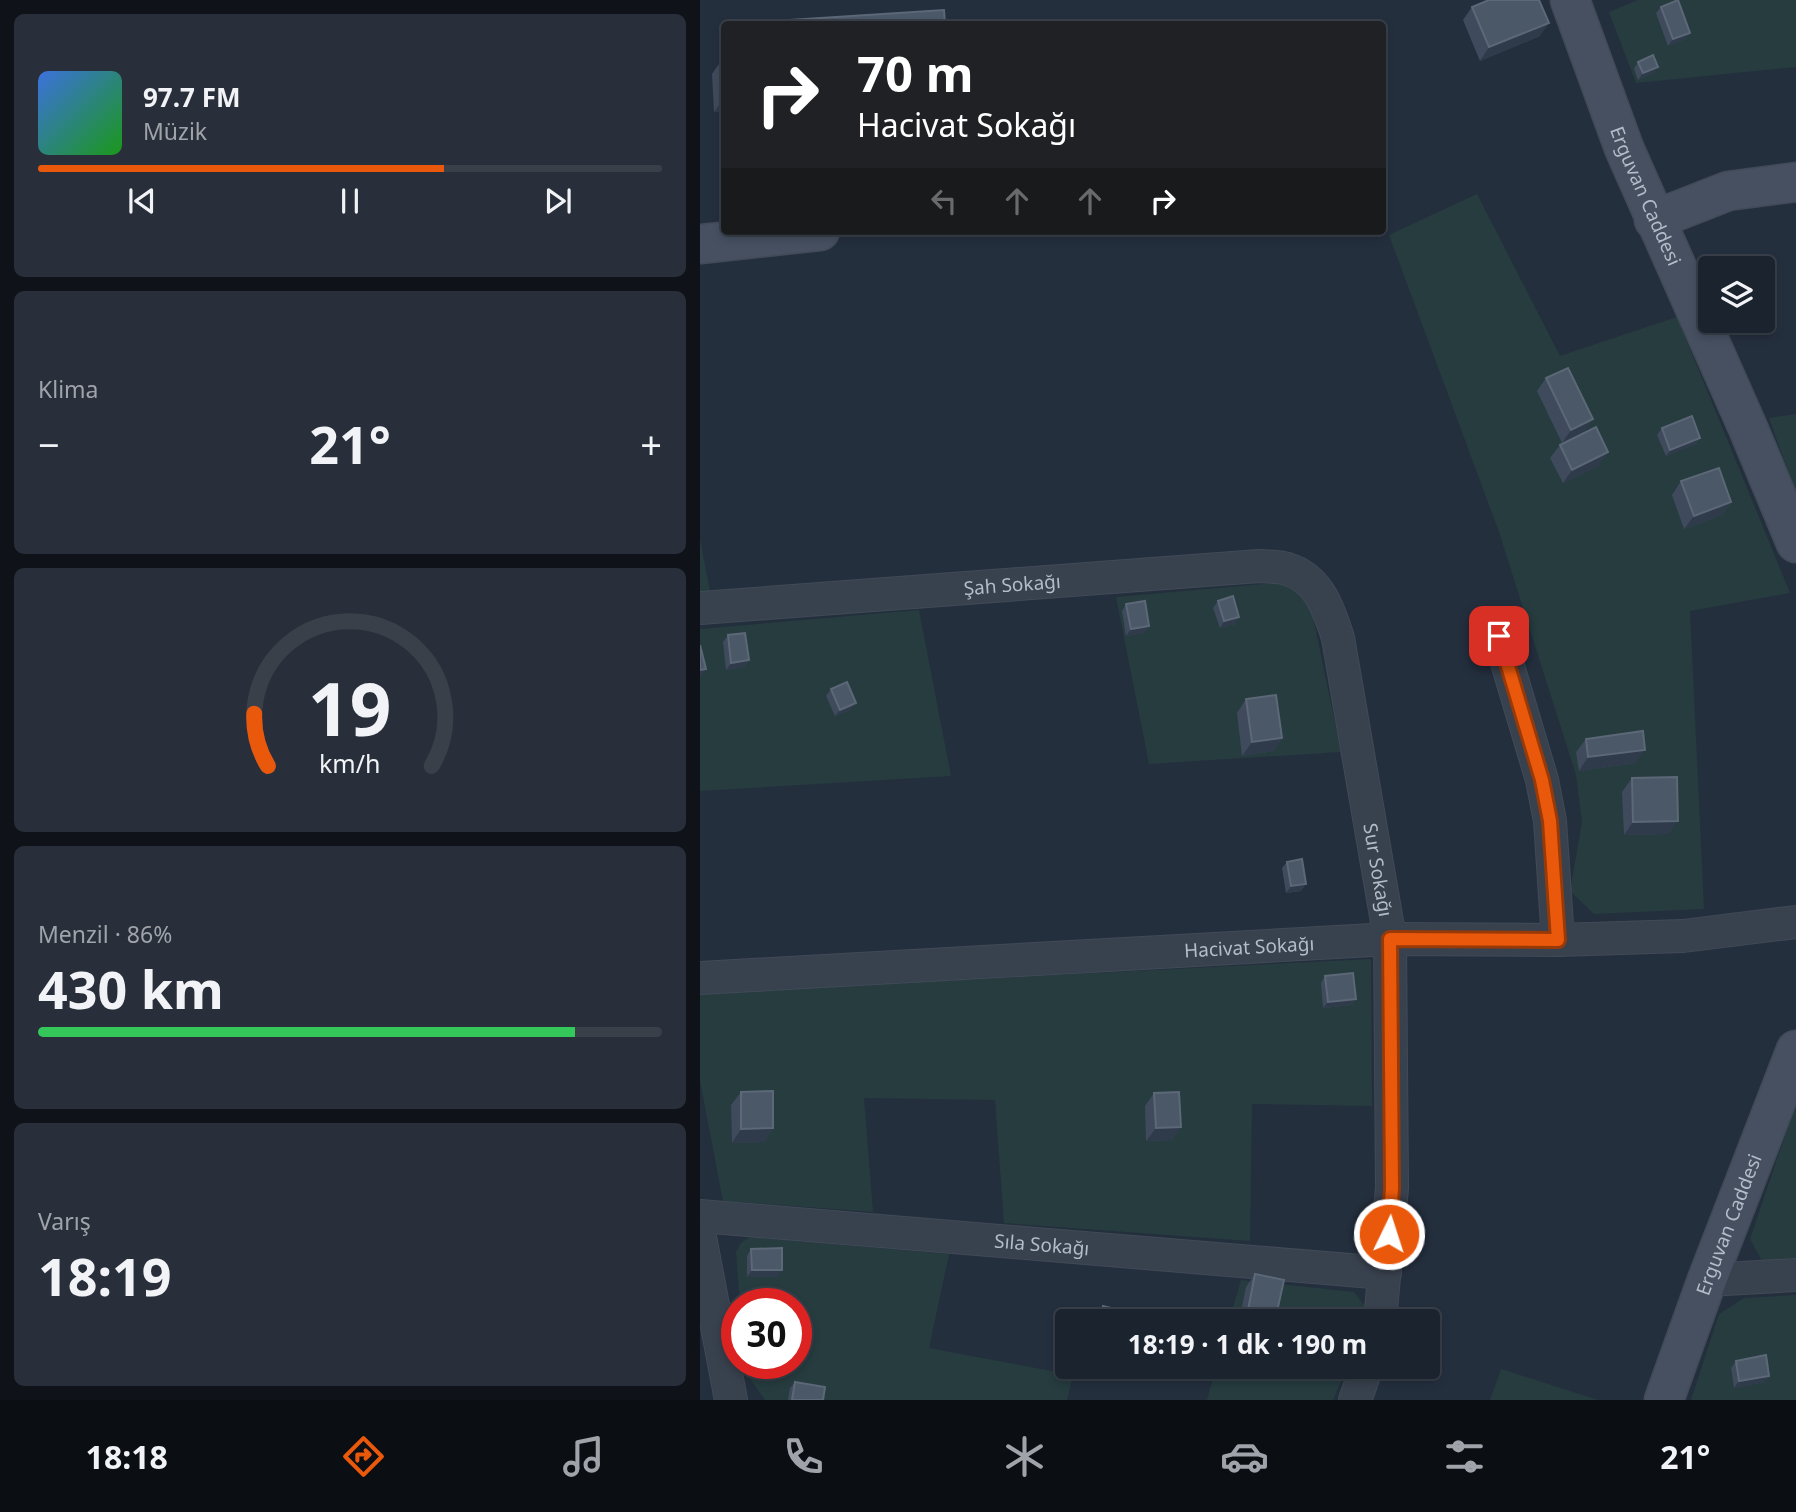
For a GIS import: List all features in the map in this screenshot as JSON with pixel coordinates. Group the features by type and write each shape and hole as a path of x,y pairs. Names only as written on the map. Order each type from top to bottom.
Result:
{"street":[{"name":"Erguvan Caddesi","path":"1570,0 1624,148 1796,543"},
{"path":"1654,220 1728,191 1796,182"},
{"path":"700,244 783,235"},
{"name":"Şah Sokağı","path":"700,608 1259,566 1286,569 1305,577 1319,591"},
{"name":"Sur Sokağı","path":"1319,591 1330,612 1338,638 1390,939 1392,1188 1381,1309"},
{"path":"1499,636 1542,780 1550,821 1558,940"},
{"name":"Hacivat Sokağı","path":"700,978 1390,939 1558,940 1684,936 1796,922"},
{"name":"Erguvan Caddesi","path":"1664,1400 1796,1049"},
{"name":"Sıla Sokağı","path":"700,1216 1385,1273"},
{"path":"700,1237 705,1296 731,1400"},
{"path":"1707,1280 1796,1275"},
{"path":"1355,1400 1363,1379"}],"green space":[{"path":"1638,0 1796,0 1796,67 1636,83 1609,12"},
{"path":"1477,194 1560,356 1677,317 1790,593 1690,611 1704,909 1594,914 1570,891 1582,822 1576,775 1499,532 1389,235"},
{"path":"1796,414 1796,494 1769,418"},
{"path":"700,539 710,591 700,592"},
{"path":"1285,582 1311,607 1341,752 1149,764 1116,597"},
{"path":"919,610 951,776 700,791 700,629"},
{"path":"1371,959 1372,1106 1252,1104 1250,1241 1004,1223 995,1100 864,1098 873,1212 723,1201 700,1081 700,993"},
{"path":"1796,1103 1796,1258 1762,1261 1750,1239"},
{"path":"750,1237 949,1254 929,1348 1055,1372 1055,1379 1072,1379 1067,1400 765,1400 750,1379 812,1379 812,1288 739,1288 736,1252 741,1243"},
{"path":"1241,1280 1354,1292 1367,1309 1233,1309"},
{"path":"1796,1295 1796,1400 1691,1400 1719,1314 1744,1298"},
{"path":"1501,1369 1598,1400 1490,1400"},
{"path":"1213,1379 1342,1379 1333,1400 1207,1400"}],"building":[{"path":"1489,0 1539,0 1549,23 1489,47 1472,7"},
{"path":"1678,0 1690,33 1673,39 1661,7"},
{"path":"944,10 945,21 772,21"},
{"path":"1653,55 1658,67 1643,73 1638,62"},
{"path":"1568,368 1593,419 1571,430 1546,378"},
{"path":"1692,416 1700,438 1670,450 1662,428"},
{"path":"1596,427 1608,452 1572,470 1560,445"},
{"path":"1719,468 1731,502 1694,516 1681,481"},
{"path":"1233,596 1239,617 1224,621 1218,601"},
{"path":"1145,601 1149,626 1131,629 1126,604"},
{"path":"745,633 749,660 731,663 728,635"},
{"path":"700,645 706,669 700,670"},
{"path":"847,682 856,703 840,710 831,689"},
{"path":"1276,695 1282,738 1252,742 1246,699"},
{"path":"1643,731 1645,750 1588,757 1586,739"},
{"path":"1677,777 1678,821 1633,822 1632,778"},
{"path":"1302,859 1306,884 1291,886 1287,862"},
{"path":"1353,973 1356,999 1328,1002 1325,976"},
{"path":"773,1091 773,1128 741,1129 741,1092"},
{"path":"1179,1092 1181,1127 1156,1128 1154,1093"},
{"path":"782,1248 782,1270 752,1270 751,1249"},
{"path":"1255,1274 1284,1280 1278,1309 1248,1309"},
{"path":"1766,1355 1769,1376 1739,1381 1736,1361"},
{"path":"795,1382 825,1387 823,1400 792,1400"}],"route":[{"path":"1389,1234 1392,1188 1390,939 1558,940 1550,821 1542,780 1499,636"}]}
